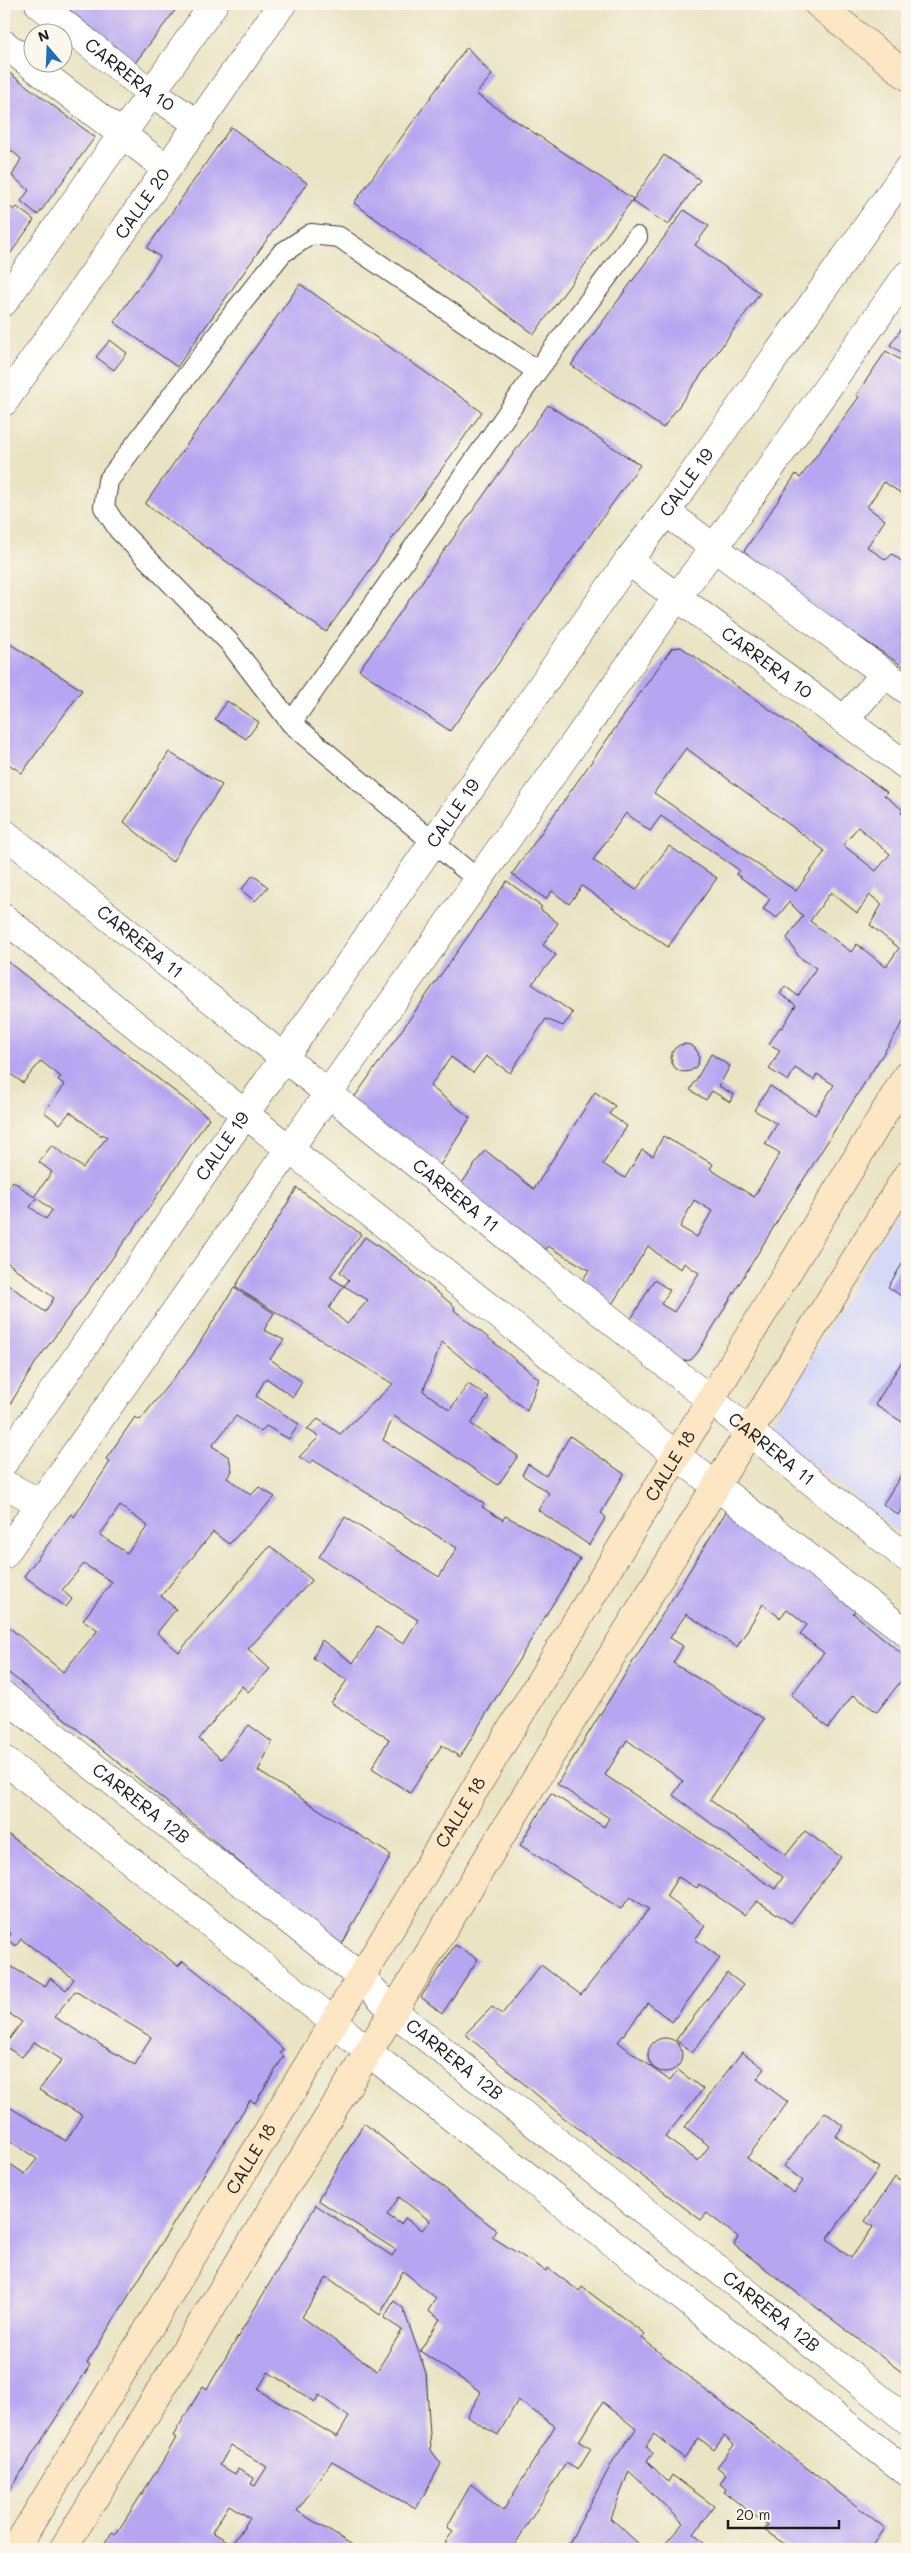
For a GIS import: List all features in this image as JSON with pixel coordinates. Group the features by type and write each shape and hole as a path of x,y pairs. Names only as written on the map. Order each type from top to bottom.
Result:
{"street":[{"name":"CARRERA 10","path":"39,4 151,93 199,124"},
{"path":"4,302 214,4"},
{"name":"CALLE 20","path":"4,402 282,4"},
{"path":"818,4 907,76"},
{"path":"4,44 166,168"},
{"name":"CALLE 19","path":"4,1462 628,561 666,512 907,170"},
{"path":"4,1555 677,597 714,548 907,275"},
{"path":"666,512 907,690"},
{"name":"CARRERA 10","path":"628,561 907,766"},
{"path":"844,720 885,674"},
{"name":"CARRERA 11","path":"4,833 907,1558"},
{"path":"4,918 245,1114 677,1456 907,1632"},
{"name":"CALLE 18","path":"15,2549 907,1075"},
{"path":"63,2549 907,1175"},
{"path":"4,1484 40,1503"},
{"name":"CARRERA 12B","path":"4,1696 361,1977 393,2011 907,2420"},
{"path":"4,1760 334,2022 368,2052 907,2472"}],"lane":[{"path":"478,880 291,723 229,642 119,530 104,508 108,482 236,310 282,253 311,234 339,237 537,371"},
{"path":"291,723 537,371 637,237"}],"shaded area":[{"path":"907,1194 907,1539 768,1429"}],"building":[{"path":"62,4 180,4 135,63"},
{"path":"467,47 492,75 476,94 633,199 534,334 354,203"},
{"path":"4,69 95,137 38,215 21,201 29,190 12,176 21,159 11,150 4,163"},
{"path":"231,127 307,183 177,367 114,322 160,257 147,248"},
{"path":"664,155 700,180 668,225 632,201"},
{"path":"4,202 14,210 17,207 34,220 8,257 4,254"},
{"path":"684,210 709,226 695,245 760,293 663,428 571,365"},
{"path":"300,284 482,412 326,632 145,504"},
{"path":"907,321 907,356 890,345"},
{"path":"110,340 127,353 114,370 96,357"},
{"path":"886,351 907,364 907,497 884,482 867,507 885,520 867,547 886,560 892,554 907,565 904,569 907,571 907,669 803,599 738,560 796,474 800,478 859,397 856,395"},
{"path":"548,405 640,465 450,731 359,670"},
{"path":"4,640 82,690 22,773 4,761"},
{"path":"681,647 887,792 884,795 903,810 901,813 907,817 907,1016 781,1215 698,1352 691,1360 680,1361 630,1321 654,1280 670,1290 661,1304 674,1312 699,1273 684,1263 681,1269 664,1259 648,1246 611,1306 581,1283 589,1270 548,1246 543,1254 459,1187 485,1150 534,1189 595,1092 615,1106 609,1114 627,1126 603,1164 625,1178 642,1150 653,1156 663,1136 713,1164 710,1169 754,1197 780,1153 765,1144 777,1124 754,1110 770,1086 815,1115 834,1085 817,1074 814,1080 795,1068 788,1081 769,1069 780,1050 769,1044 780,1027 782,1028 796,1005 780,994 785,986 798,996 816,968 799,957 787,938 803,916 789,902 777,918 763,909 770,899 736,874 739,870 661,816 650,831 626,813 593,860 636,890 669,846 717,878 668,947 582,886 569,904 552,891 546,899 512,874 672,648","holes":["686,748 825,851 796,891 654,793","858,827 890,854 876,871 843,845","831,892 857,913 870,895 882,904 870,925 899,948 886,967 857,944 851,952 810,921","694,1200 712,1211 697,1237 680,1227"]},
{"path":"227,701 259,722 246,739 215,719"},
{"path":"169,752 222,785 172,862 124,822"},
{"path":"253,875 268,887 255,901 241,890"},
{"path":"507,881 542,907 540,909 558,923 543,945 556,955 532,984 573,1013 563,1026 546,1019 510,1073 486,1056 473,1073 451,1057 430,1086 470,1118 437,1170 351,1102"},
{"path":"4,959 209,1118 144,1215 36,1362 4,1414 4,1281 45,1312 54,1298 4,1260 4,1194 13,1181 34,1197 52,1172 39,1162 52,1145 83,1168 107,1137 102,1134 101,1136 70,1112 60,1124 44,1112 65,1085 58,1080 61,1077 41,1061 23,1083 4,1069","holes":["37,1198 52,1210 46,1219 30,1207"]},
{"path":"685,1044 695,1048 699,1058 695,1068 685,1072 675,1068 671,1058 675,1048"},
{"path":"711,1054 730,1066 719,1086 734,1095 730,1102 712,1091 706,1100 690,1090"},
{"path":"297,1188 361,1234 330,1277 344,1286 349,1280 340,1272 365,1237 400,1261 455,1307 454,1310 539,1379 527,1411 442,1342 423,1391 450,1410 468,1384 489,1397 471,1424 518,1456 498,1485 394,1416 383,1440 466,1491 484,1504 482,1507 503,1520 505,1516 521,1524 580,1559 460,1757 442,1745 410,1793 372,1768 389,1739 331,1703 347,1680 313,1658 322,1640 353,1663 377,1627 403,1644 418,1620 319,1557 345,1517 439,1577 457,1548 313,1460 310,1463 299,1457 319,1437 307,1429 318,1419 340,1434 393,1384 235,1287","holes":["344,1286 368,1300 347,1324 329,1308"]},
{"path":"907,1256 907,1300 888,1287"},
{"path":"234,1288 274,1313 264,1330 284,1340 270,1359 302,1382 293,1397 266,1378 256,1396 299,1424 289,1439 266,1426 261,1432 236,1416 212,1446 229,1457 232,1471 227,1478 251,1495 259,1487 275,1497 229,1544 213,1532 161,1596 176,1609 157,1633 179,1652 270,1546 312,1580 248,1649 270,1669 248,1692 242,1686 199,1739 221,1759 249,1725 272,1742 258,1771 391,1855 340,1948 219,1845 4,1669 4,1623 63,1672 98,1630 83,1620 112,1582 84,1564 62,1590 72,1599 66,1607 24,1576 71,1514 74,1517 110,1462 106,1459 135,1417 140,1420 192,1355","holes":["120,1506 148,1526 127,1553 100,1535"]},
{"path":"907,1353 907,1425 875,1405"},
{"path":"570,1436 624,1474 601,1513 606,1517 589,1545 538,1510 549,1493 522,1475 528,1464 546,1476"},
{"path":"907,1466 907,1500 898,1515 883,1504"},
{"path":"729,1507 857,1609 853,1613 907,1658 907,1673 877,1712 853,1695 828,1728 791,1695 824,1653 800,1634 807,1625 787,1609 780,1618 763,1604 737,1647 686,1614 670,1638 683,1646 673,1663 764,1719 710,1800 786,1855 805,1831 841,1857 791,1923 757,1901 745,1915 699,1884 697,1888 678,1877 666,1896 705,1926 695,1939 720,1958 672,2022 648,2003 618,2042 670,2081 678,2070 703,2089 665,2137 698,2161 709,2146 685,2127 742,2052 765,2069 757,2079 788,2102 747,2158 794,2193 803,2181 784,2166 825,2112 843,2126 836,2136 879,2168 827,2239 851,2258 873,2227 865,2221 895,2177 907,2185 907,2376 734,2245 738,2237 707,2213 701,2220 563,2117 465,2034 492,2007 502,2014 541,1965 581,1995 649,1909 630,1897 621,1909 520,1845 551,1793 604,1827 609,1818 557,1784","holes":["627,1740 683,1781 673,1795 783,1877 775,1889 605,1775"]},
{"path":"4,1831 178,1966 183,1961 215,1986 283,2049 280,2053 284,2056 255,2103 250,2100 87,2363 90,2365 4,2499 4,2160 25,2174 37,2159 4,2137 4,2104 66,2141 82,2115 39,2090 62,2060 34,2042 22,2057 4,2046 22,2022 4,2010 4,1962 45,1987 50,1978 66,1990 74,1979 21,1939 16,1946 9,1941 4,1947 4,1937 7,1939 11,1934 4,1929","holes":["75,1991 151,2037 135,2065 54,2017"]},
{"path":"455,1945 478,1959 442,2014 421,1997"},
{"path":"727,1973 743,1985 692,2053 676,2040"},
{"path":"665,2038 677,2043 682,2055 677,2067 665,2072 653,2067 648,2055 653,2043"},
{"path":"364,2123 496,2230 492,2237 546,2271 548,2268 579,2291 582,2287 645,2334 642,2338 691,2379 885,2528 871,2549 792,2549 764,2530 768,2526 724,2492 726,2489 720,2484 726,2474 717,2467 734,2445 724,2436 714,2450 699,2438 684,2458 654,2434 646,2446 653,2454 647,2461 668,2482 672,2475 714,2506 694,2534 710,2549 673,2549 666,2543 683,2523 629,2471 611,2518 644,2549 609,2549 602,2543 599,2549 566,2549 613,2461 636,2429 603,2402 579,2441 591,2449 578,2470 566,2463 512,2549 454,2549 445,2543 453,2531 447,2527 471,2484 503,2511 555,2426 518,2400 498,2435 467,2417 481,2392 420,2351 440,2319 428,2311 436,2298 403,2271 380,2315 327,2277 302,2317 377,2371 402,2330 384,2318 394,2301 403,2308 426,2373 431,2450 441,2464 416,2509 332,2461 297,2511 359,2549 102,2549 112,2532 116,2534 161,2464 176,2438 173,2436 203,2386 207,2389 316,2205 392,2256 396,2250 318,2200","holes":["399,2197 430,2221 422,2230 405,2218 401,2224 387,2215","268,2372 315,2402 319,2395 349,2417 337,2437 258,2390","231,2445 267,2467 255,2486 251,2484 254,2478 238,2469 235,2474 220,2465","229,2505 250,2518 232,2544 212,2532"]}]}
